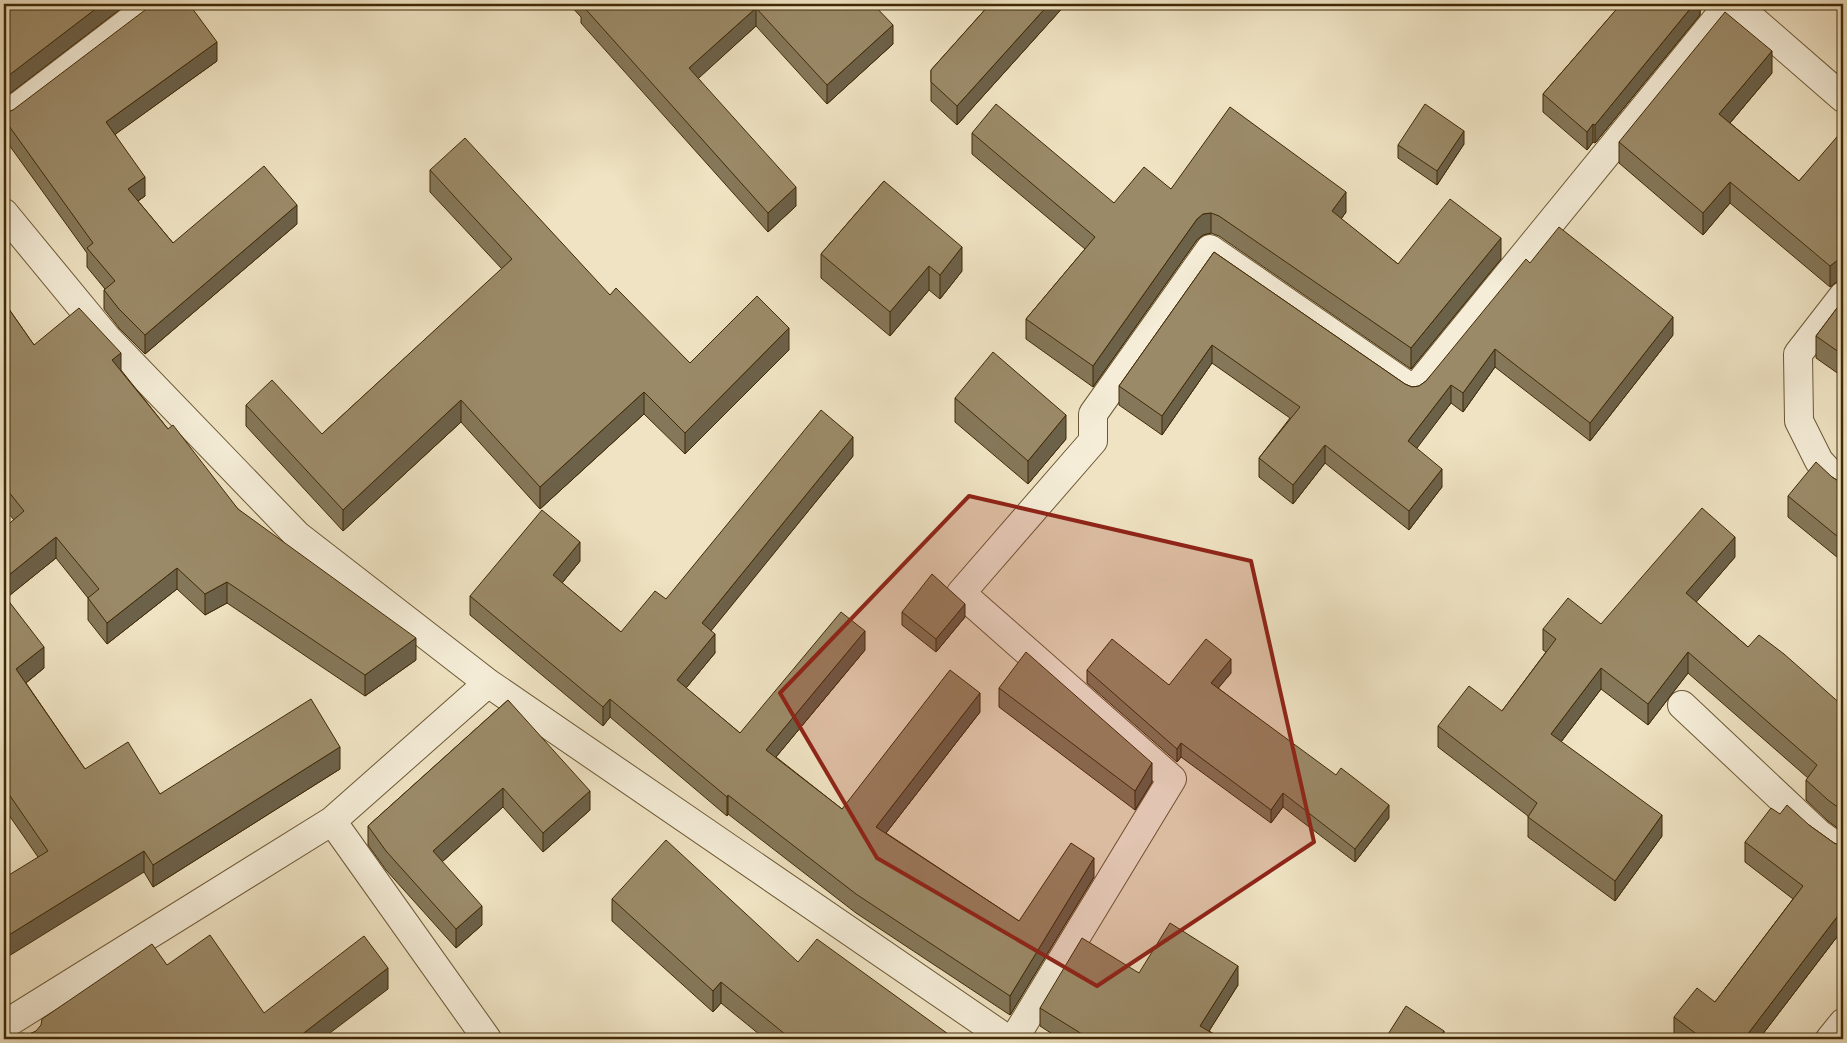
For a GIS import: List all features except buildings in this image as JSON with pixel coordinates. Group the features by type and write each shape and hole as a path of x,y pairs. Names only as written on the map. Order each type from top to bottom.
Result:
{"street":[{"path":"4,117 152,4"},
{"path":"1014,1039 1172,779 961,593 1093,441 1093,414 1210,249 1414,390 1729,4"},
{"path":"1735,4 1843,98"},
{"path":"4,213 107,338 297,535 488,683 1007,1039"},
{"path":"1843,296 1798,354 1799,421 1819,461 1843,487"},
{"path":"14,1028 332,821 488,683"},
{"path":"1682,705 1818,833 1843,851"},
{"path":"332,821 487,1039"},
{"path":"1830,1039 1843,1022"}],"highlighted area":[{"path":"969,496 1251,561 1314,842 1097,986 877,858 780,693"}]}
